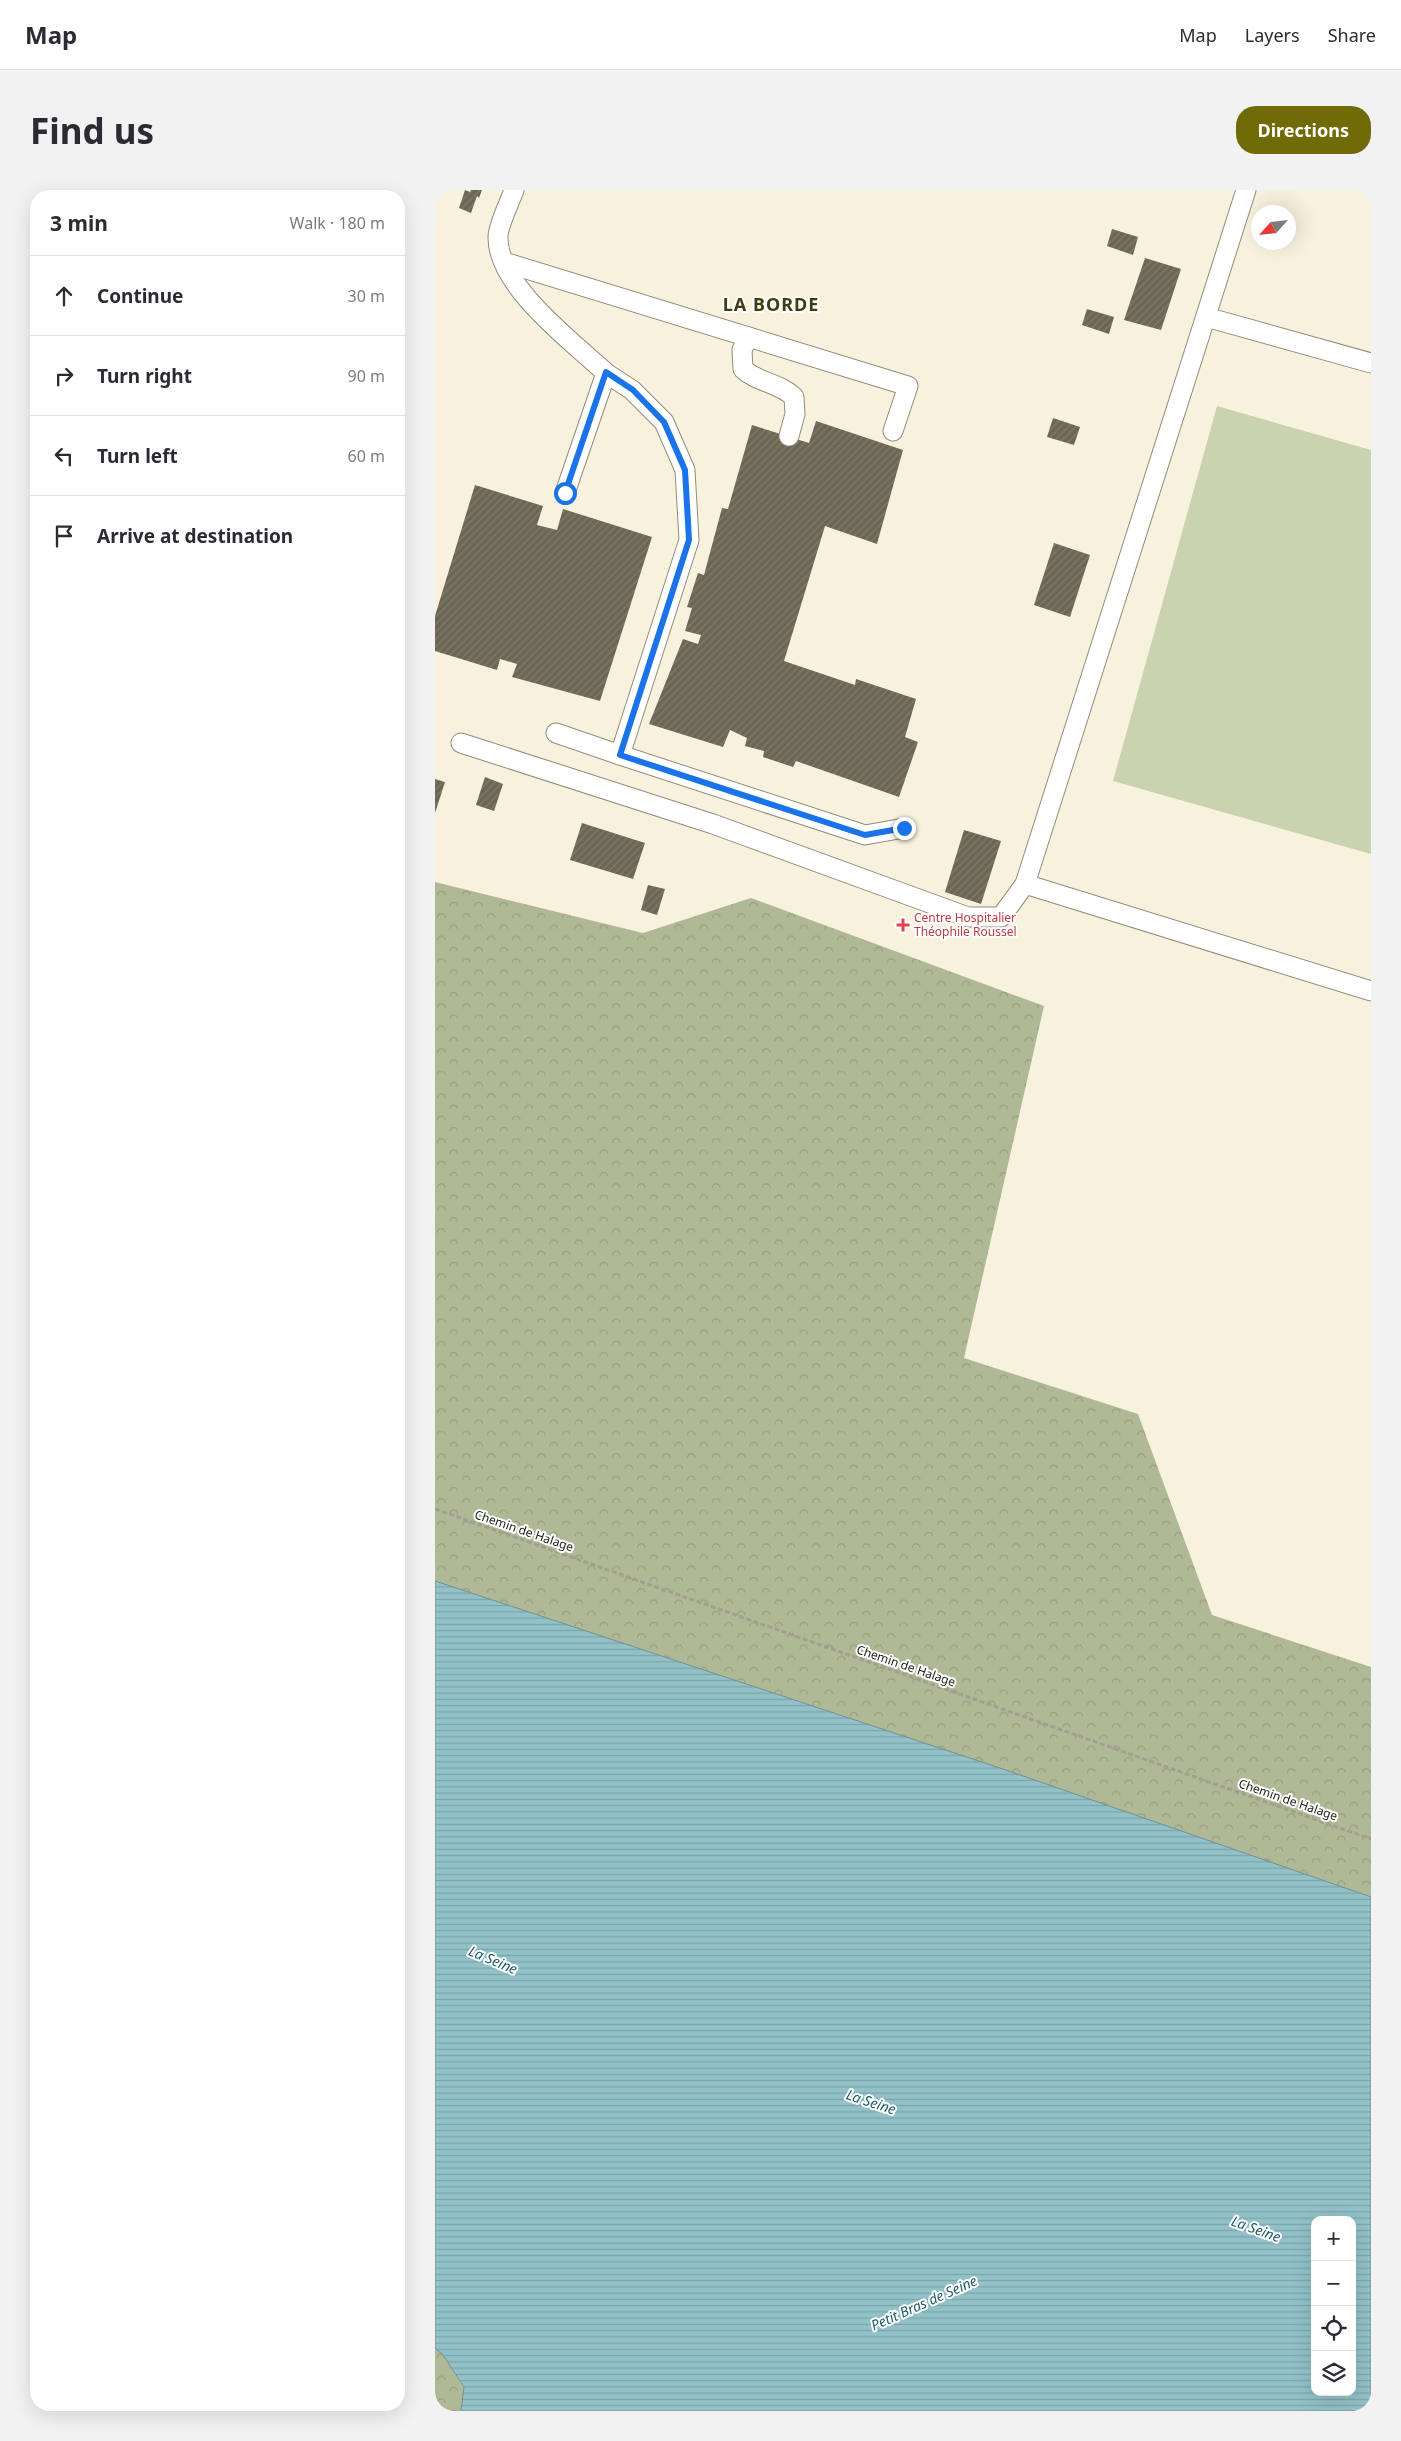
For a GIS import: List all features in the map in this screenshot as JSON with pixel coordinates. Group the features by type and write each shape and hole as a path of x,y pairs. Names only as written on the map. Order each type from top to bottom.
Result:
{"lane":[{"path":"514,190 498,237 504,262 522,291 544,318 606,372 633,390 664,422 685,470 689,540 620,755"},
{"path":"461,743 713,824 968,917 1001,917 1025,884 1246,190"},
{"path":"504,262 908,386 893,431"},
{"path":"1206,317 1371,363"},
{"path":"748,337 742,350 743,369 754,378 784,388 793,397 795,414 789,436"},
{"path":"565,493 606,372"},
{"path":"556,733 865,835 904,828"},
{"path":"1025,884 1371,991"}],"path":[{"name":"Chemin de Halage","path":"435,1509 1371,1839"}],"green space":[{"path":"1217,406 1371,450 1371,854 1113,781"},
{"path":"435,882 643,933 751,898 1044,1006 964,1358 1138,1414 1212,1615 1371,1667 1371,1897 1006,1770 435,1581"},
{"path":"435,2348 443,2355 464,2388 461,2411 435,2411"}],"water":[{"path":"435,1581 1006,1770 1371,1897 1371,2411 461,2411 464,2387 443,2355 435,2348"}],"building":[{"path":"465,190 470,192 471,190 482,190 479,198 477,196 471,213 459,208"},
{"path":"1112,229 1138,237 1133,255 1107,246"},
{"path":"1145,258 1181,269 1161,330 1124,320"},
{"path":"1087,309 1114,317 1109,334 1082,325"},
{"path":"1053,418 1080,427 1074,445 1047,437"},
{"path":"816,421 903,450 877,544 825,526 784,661 855,685 856,679 916,699 905,737 918,742 899,797 796,761 793,767 763,757 764,751 745,746 747,738 730,730 723,747 649,724 683,639 698,644 701,635 685,631 692,608 687,607 698,573 704,575 722,508 728,509 752,425 809,443"},
{"path":"475,485 543,506 537,525 557,530 563,509 652,537 600,701 512,677 517,664 500,659 497,670 435,651 435,616"},
{"path":"1054,543 1090,555 1070,617 1034,605"},
{"path":"485,777 503,784 494,811 476,805"},
{"path":"435,779 445,782 435,813"},
{"path":"582,823 645,843 633,879 570,860"},
{"path":"964,830 1001,841 981,904 945,892"},
{"path":"648,885 665,889 657,915 641,910"}],"place":[{"name":"Centre Hospitalier Théophile Roussel","path":"903,925"}],"district":[{"name":"LA BORDE","path":"771,305"}],"route":[{"path":"565,493 606,372 633,390 664,422 685,470 689,540 620,755 865,835 904,828"}],"water label":[{"name":"La Seine","path":"493,1960"},
{"name":"La Seine","path":"871,2102"},
{"name":"La Seine","path":"1256,2229"},
{"name":"Petit Bras de Seine","path":"924,2303"}]}
